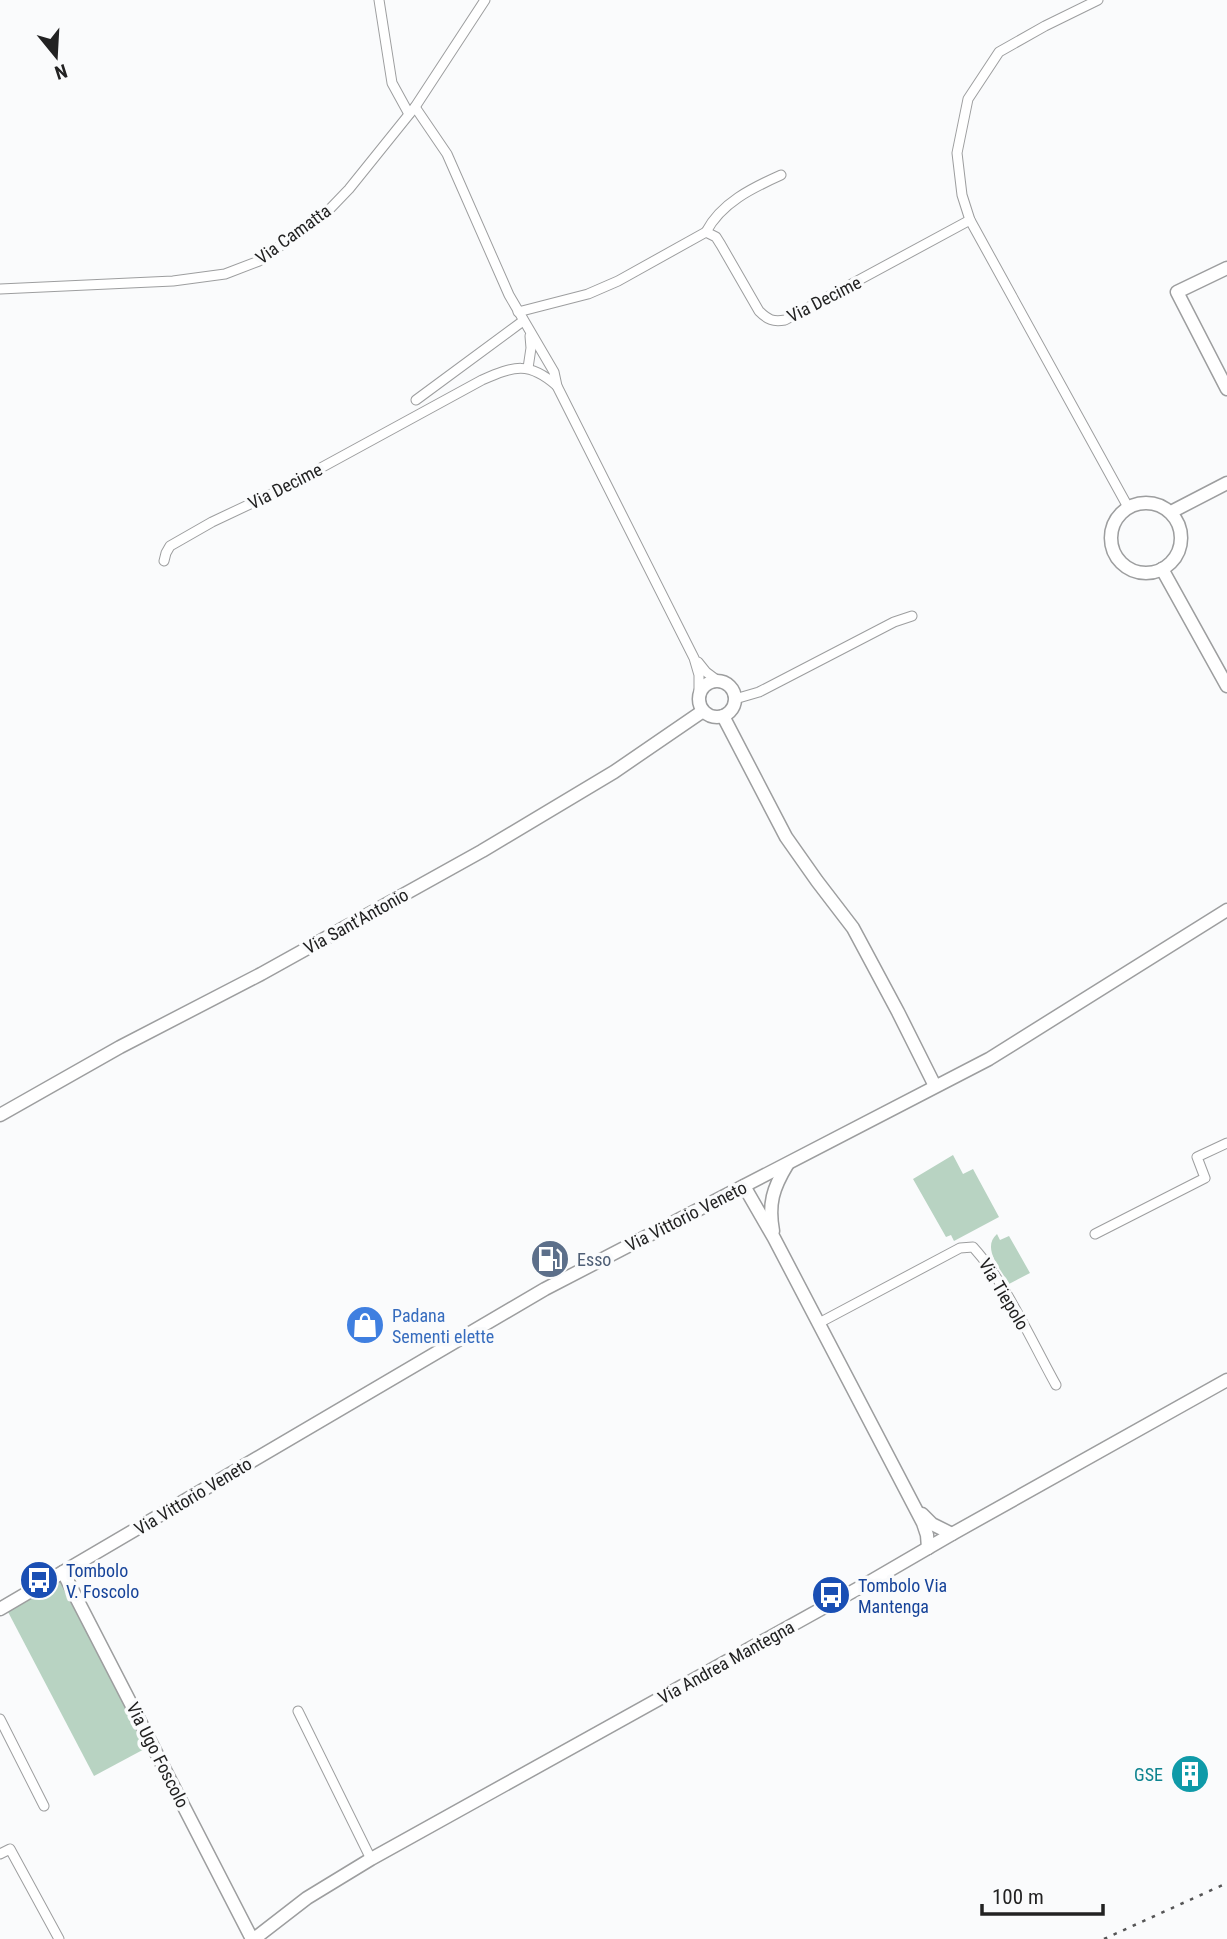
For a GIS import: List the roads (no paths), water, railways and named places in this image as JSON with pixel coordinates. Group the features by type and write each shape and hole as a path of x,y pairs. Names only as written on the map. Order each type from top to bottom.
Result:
{"street":[{"path":"379,0 392,83 447,154 520,316 554,372 557,386 694,658 699,675 699,701 704,711 711,716 723,716 732,709 734,692 729,685 706,672 694,658"},
{"name":"Via Camatta","path":"0,289 173,281 225,274 259,261 325,214 371,162 412,110 485,0"},
{"path":"1098,0 999,52 968,99 957,153 962,195 970,220 1128,507"},
{"path":"416,400 520,316 588,294 618,281 706,232 710,223 730,204 748,190 780,174"},
{"name":"Via Decime","path":"706,232 716,237 722,245 760,311 767,319 775,321 785,320 970,220"},
{"path":"1227,268 1177,292 1227,389"},
{"path":"529,331 532,369"},
{"path":"532,369 543,352"},
{"path":"532,369 557,386"},
{"name":"Via Decime","path":"164,561 170,546 212,522 284,488 482,380 503,370 532,369"},
{"path":"1171,512 1227,483"},
{"path":"1151,502 1171,512 1178,522 1181,543 1178,554 1171,563 1152,573 1142,573 1123,565 1111,547 1110,536 1119,514 1128,507 1151,502"},
{"path":"1162,569 1227,685"},
{"path":"735,699 749,696 894,622 912,616"},
{"path":"699,694 709,682 719,681"},
{"name":"Via Sant'Antonio","path":"0,1115 120,1046 261,974 482,851 614,772 704,711"},
{"path":"723,716 786,837 853,928 935,1086"},
{"name":"Via Vittorio Veneto","path":"0,1609 545,1289 989,1059 1227,910"},
{"path":"1095,1234 1205,1178 1198,1157 1227,1143"},
{"path":"774,1238 771,1200 781,1175 789,1164"},
{"path":"749,1184 771,1200"},
{"path":"749,1184 755,1206 923,1523 932,1538 952,1534"},
{"path":"719,1198 741,1200 755,1206"},
{"name":"Via Tiepolo","path":"819,1323 960,1248 973,1247 985,1260 1004,1291 1056,1385"},
{"name":"Via Andrea Mantegna","path":"253,1939 307,1898 370,1859 854,1591 932,1538 952,1534 1227,1380"},
{"name":"Via Ugo Foscolo","path":"63,1572 253,1939"},
{"path":"298,1711 370,1859"},
{"path":"0,1719 44,1806"},
{"path":"0,1854 10,1849 59,1939"}],"railway":[{"path":"1104,1939 1227,1883"}],"place":[{"name":"Esso","path":"550,1259"},
{"name":"Padana Sementi elette","path":"365,1325"},
{"name":"Tombolo V. Foscolo","path":"39,1580"},
{"name":"Tombolo Via Mantenga","path":"831,1595"},
{"name":"GSE","path":"1190,1774"}]}
